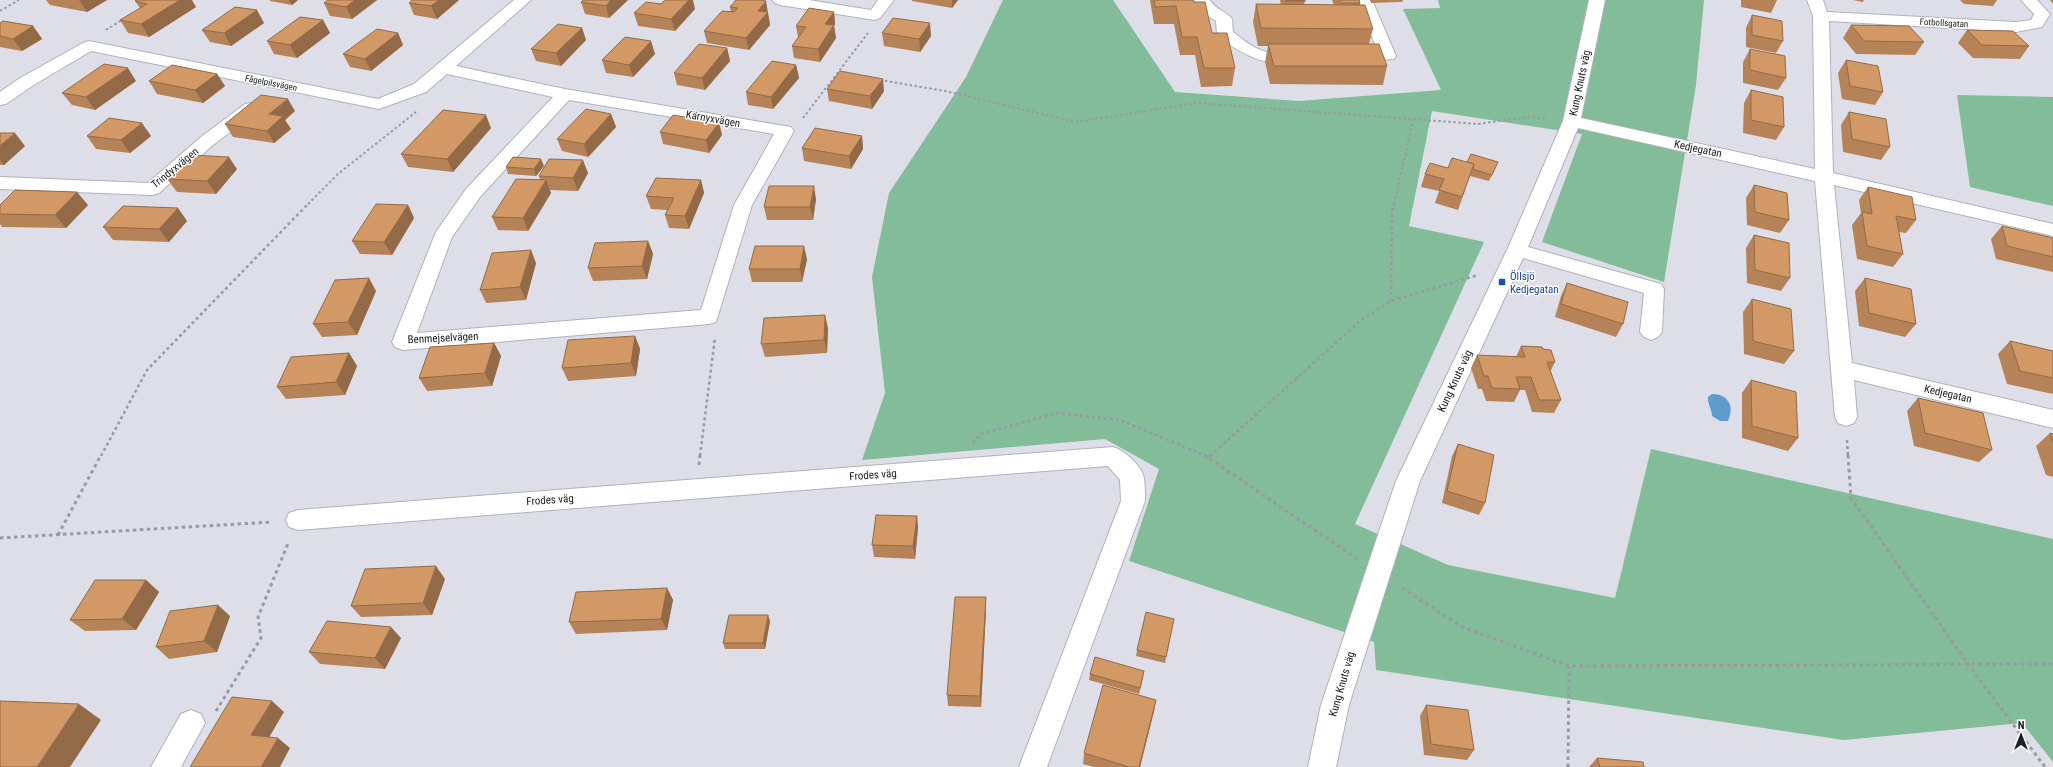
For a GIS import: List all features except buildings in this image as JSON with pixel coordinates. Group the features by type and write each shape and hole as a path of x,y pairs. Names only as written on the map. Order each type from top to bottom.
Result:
{"street":[{"name":"Fågelpilsvägen","path":"89,46 379,104 420,88 523,0"},
{"path":"780,0 875,15 886,0"},
{"path":"1202,0 1208,10 1224,19 1225,34 1247,51 1266,59 1311,58"},
{"path":"1342,57 1388,56 1364,0"},
{"name":"Kung Knuts väg","path":"1322,767 1335,705 1377,572 1408,481 1513,258 1572,122 1597,0"},
{"path":"1815,0 1821,16 1824,177 1846,417"},
{"name":"Fotbollsgatan","path":"1821,16 2016,28 2036,24 2042,14 2029,0"},
{"path":"0,100 26,82 89,46"},
{"name":"Kärnyxvägen","path":"443,68 565,94 785,131"},
{"name":"Trindyxvägen","path":"0,183 152,189 207,141 282,85"},
{"name":"Benmejselvägen","path":"565,94 473,193 443,236 403,342 709,317"},
{"name":"Kedjegatan","path":"1572,122 1824,177 2053,230"},
{"path":"709,317 743,206 785,131"},
{"path":"1513,258 1654,289 1651,332"},
{"name":"Kedjegatan","path":"1842,369 2053,419"},
{"name":"Frodes väg","path":"298,520 1112,456 1132,477 1133,501 1033,767"},
{"path":"165,767 191,723"}],"path":[{"path":"0,11 19,0"},
{"path":"785,131 801,120 877,22 875,15"},
{"path":"89,46 98,35 123,20"},
{"path":"838,72 846,74"},
{"path":"876,79 945,91 1076,122 1196,103 1478,124 1528,117 1572,122"},
{"path":"58,535 147,370 261,251 338,174 419,110"},
{"path":"1391,301 1392,213 1413,120"},
{"path":"1209,457 1360,321 1391,301 1513,258"},
{"path":"696,489 716,330 709,317"},
{"path":"951,469 981,434 1056,413 1120,420 1209,457 1377,572 1462,627 1569,666 2053,664"},
{"path":"1846,417 1851,498 1968,664 2044,767"},
{"path":"0,538 298,520 258,617 261,638 214,713 191,723"},
{"path":"1568,767 1569,666"}],"green space":[{"path":"1003,0 1113,0 1175,92 1299,101 1441,90 1403,9 1440,8 1438,0 1704,0 1696,85 1664,282 1542,242 1582,134 1432,111 1409,226 1484,242 1355,524 1448,565 1615,598 1651,449 2053,539 2053,762 2022,723 1844,740 1376,670 1374,642 1129,561 1159,469 1105,439 862,460 885,393 872,277 889,193 966,77"},
{"path":"1957,95 2053,97 2053,206 1970,187"}],"water":[{"path":"1712,394 1722,396 1729,402 1731,410 1728,421 1720,421 1712,416 1708,397"}],"place":[{"name":"Öllsjö Kedjegatan","path":"1502,282"}]}
